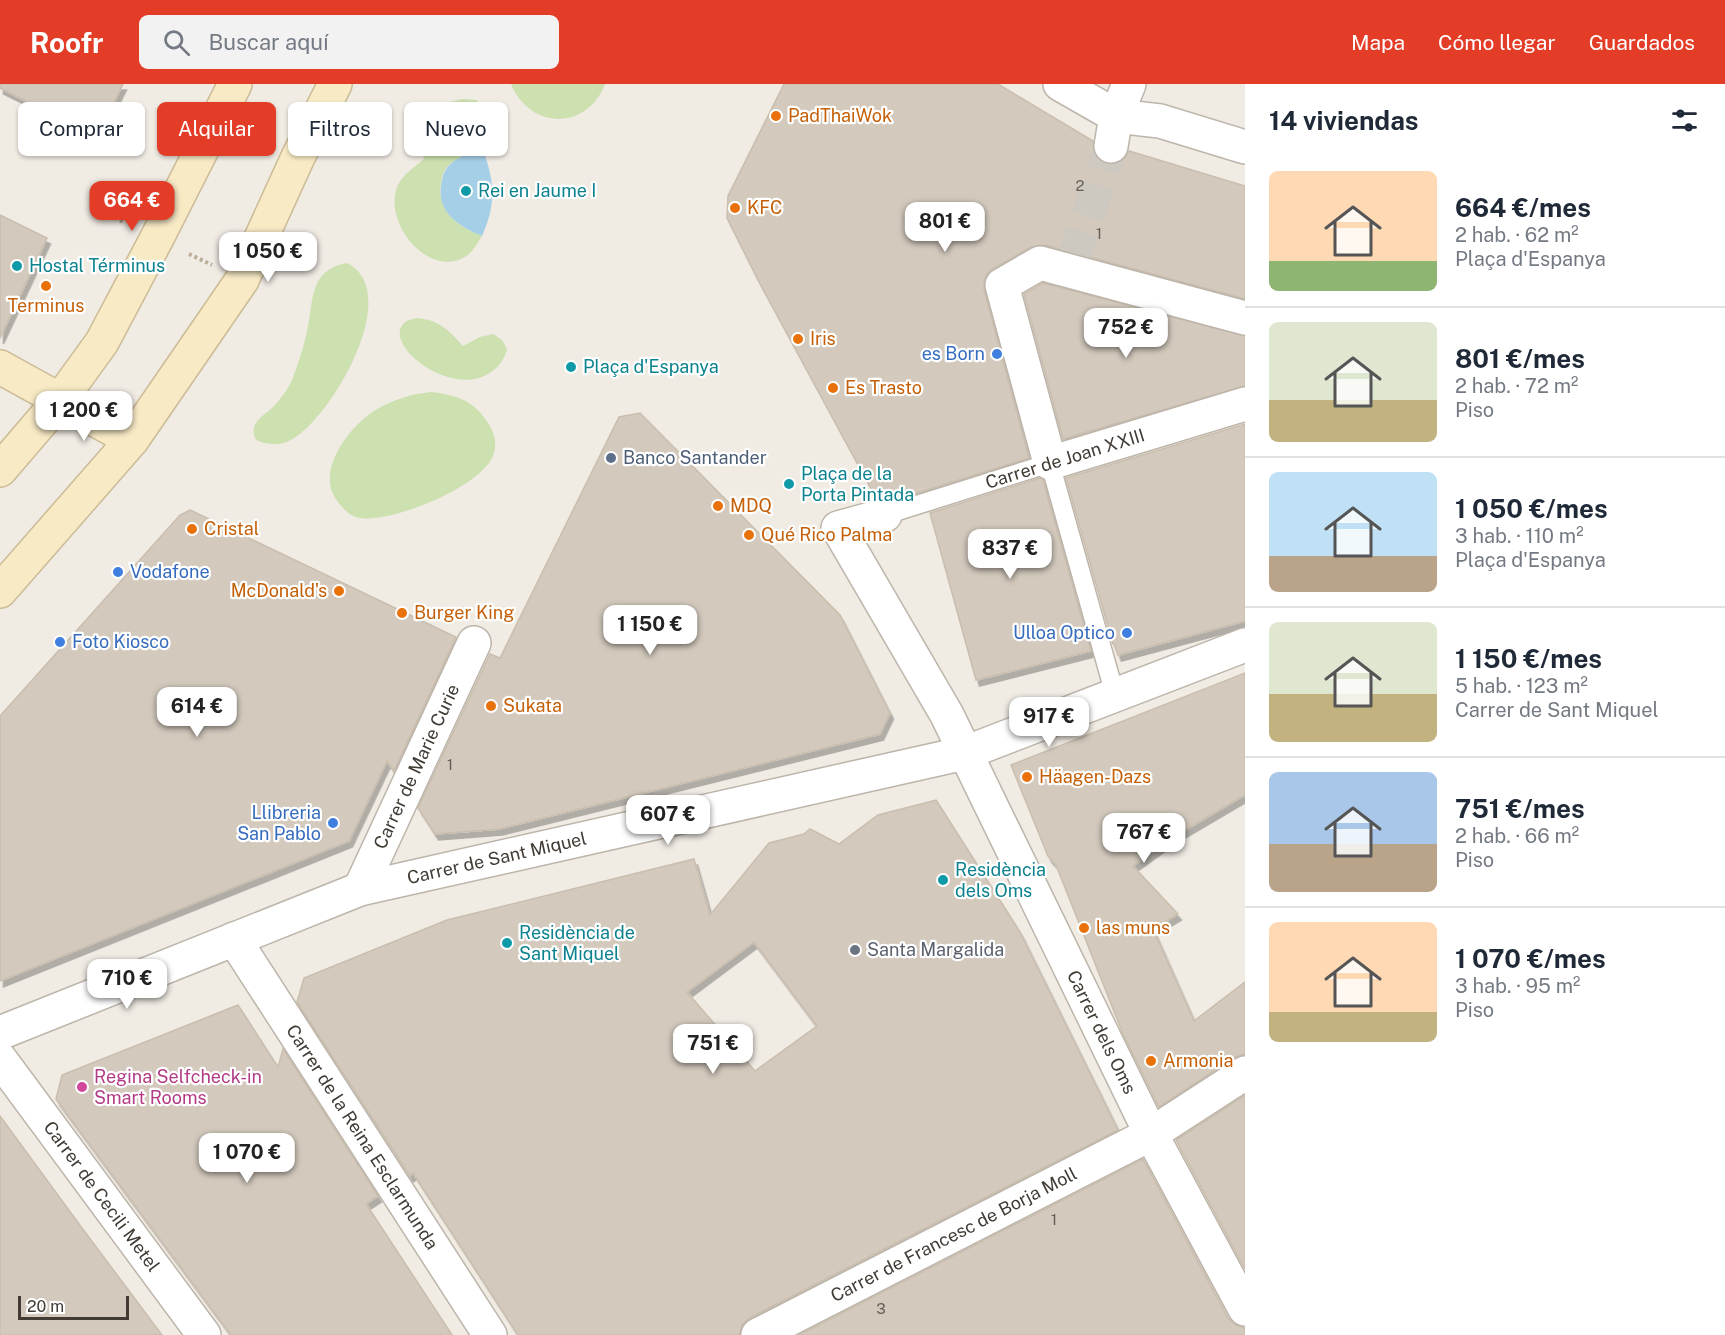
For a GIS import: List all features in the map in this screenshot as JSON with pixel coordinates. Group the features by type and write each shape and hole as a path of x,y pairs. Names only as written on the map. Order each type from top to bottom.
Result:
{"main road":[{"path":"0,470 60,400 102,342 235,84"},
{"path":"0,591 132,440 242,280 298,157 335,84"},
{"path":"0,367 132,440"}],"street":[{"path":"1060,84 1114,131"},
{"path":"1114,131 1129,84"},
{"path":"1114,131 1160,122 1245,147"},
{"path":"1050,464 1002,285 1040,263 1070,266 1245,318"},
{"name":"Carrer de Joan XXIII","path":"1050,464 1245,404"},
{"path":"885,515 838,528 946,715 965,753"},
{"name":"Carrer de Marie Curie","path":"360,889 474,643"},
{"name":"Carrer de Sant Miquel","path":"0,1034 360,889 965,753 1245,645"},
{"name":"Carrer dels Oms","path":"965,753 1151,1134 1245,1309"},
{"name":"Carrer de la Reina Esclarmunda","path":"234,939 490,1335"},
{"name":"Carrer de Cecili Metel","path":"0,1059 204,1335"},
{"name":"Carrer de Francesc de Borja Moll","path":"758,1335 1151,1134 1245,1073"}],"lane":[{"name":"Carrer de Joan XXIII","path":"885,515 1050,464"},
{"path":"1050,464 1115,695"}],"green space":[{"path":"511,84 605,84 597,99 585,110 572,117 558,119 544,117 531,110 520,99"},
{"path":"463,99 477,100 477,102 452,102"},
{"path":"423,156 465,156 446,168 440,193 442,202 451,217 465,228 482,236 468,255 453,261 439,261 412,244 396,215 395,200 400,181 424,159"},
{"path":"347,263 363,278 368,300 365,326 356,354 342,382 325,408 307,428 291,440 274,444 256,440 255,424 273,407 292,380 304,344 312,299 319,280 334,267"},
{"path":"417,318 432,321 443,327 463,346 480,337 493,334 502,340 507,349 504,357 492,372 473,379 456,379 439,374 411,355 402,343 400,332 404,323"},
{"path":"431,392 464,400 483,415 492,430 495,441 494,453 487,465 474,478 456,489 414,508 375,518 360,518 350,514 340,505 331,490 330,477 333,463 347,436 368,415 379,408 404,397"}],"water":[{"path":"463,156 484,156 491,178 492,200 482,236 458,223 446,211 443,204 442,179 447,168"}],"building":[{"path":"0,84 123,84 114,102 28,102 0,88"},
{"path":"784,84 998,84 1093,141 1094,153 1099,160 1107,164 1118,163 1129,151 1245,186 1245,299 1045,245 1031,247 992,269 986,275 984,282 984,290 1029,458 895,500 889,497 876,498 759,282 727,218 728,196"},
{"name":"Hostal Términus","path":"0,215 47,238 0,338"},
{"path":"1043,283 1245,336 1245,386 1063,439 1024,294"},
{"path":"640,413 840,615 890,713 880,734 499,829 435,834 418,808 490,654 500,658 619,417"},
{"path":"1245,424 1245,621 1118,655 1066,478"},
{"path":"1040,478 1043,480 1091,651 976,680 930,513"},
{"path":"190,510 456,637 394,771 387,761 349,841 0,981 0,716 180,515"},
{"path":"1245,673 1245,795 1175,836 1133,866 1178,914 1153,929 1194,1021 1245,982 1245,1054 1235,1057 1159,1107 1123,1034 1056,865 1048,856 1011,765"},
{"path":"936,800 1020,932 1118,1130 749,1318 742,1325 739,1335 518,1335 413,1173 410,1176 297,1002 304,978 447,920 694,859 710,915 769,843 804,834 810,829 839,844 878,815","holes":["754,942 817,1026 755,1071 687,992"]},
{"path":"238,1005 278,1067 283,1049 378,1196 366,1204 452,1335 231,1335 56,1099 62,1075"},
{"path":"1245,1095 1245,1269 1176,1140"},
{"path":"0,1116 79,1224 162,1335 0,1335"},
{"path":"1143,1159 1228,1318 1236,1325 1245,1328 1245,1335 799,1335"}],"tunnel":[{"path":"1073,263 1111,146"}],"place":[{"name":"PadThaiWok","path":"776,116"},
{"name":"Rei en Jaume I","path":"466,191"},
{"name":"KFC","path":"735,208"},
{"name":"Hostal Términus","path":"17,266"},
{"name":"Terminus","path":"46,286"},
{"name":"Iris","path":"798,339"},
{"name":"es Born","path":"997,354"},
{"name":"Plaça d'Espanya","path":"571,367"},
{"name":"Es Trasto","path":"833,388"},
{"name":"Banco Santander","path":"611,458"},
{"name":"Plaça de la Porta Pintada","path":"789,484"},
{"name":"MDQ","path":"718,506"},
{"name":"Cristal","path":"192,529"},
{"name":"Qué Rico Palma","path":"749,535"},
{"name":"Vodafone","path":"118,572"},
{"name":"McDonald's","path":"339,591"},
{"name":"Burger King","path":"402,613"},
{"name":"Ulloa Optico","path":"1127,633"},
{"name":"Foto Kiosco","path":"60,642"},
{"name":"Sukata","path":"491,706"},
{"name":"Häagen-Dazs","path":"1027,777"},
{"name":"Llibreria San Pablo","path":"333,823"},
{"name":"Residència dels Oms","path":"943,880"},
{"name":"las muns","path":"1084,928"},
{"name":"Residència de Sant Miquel","path":"507,943"},
{"name":"Santa Margalida","path":"855,950"},
{"name":"Armonia","path":"1151,1061"},
{"name":"Regina Selfcheck-in Smart Rooms","path":"82,1087"}]}
